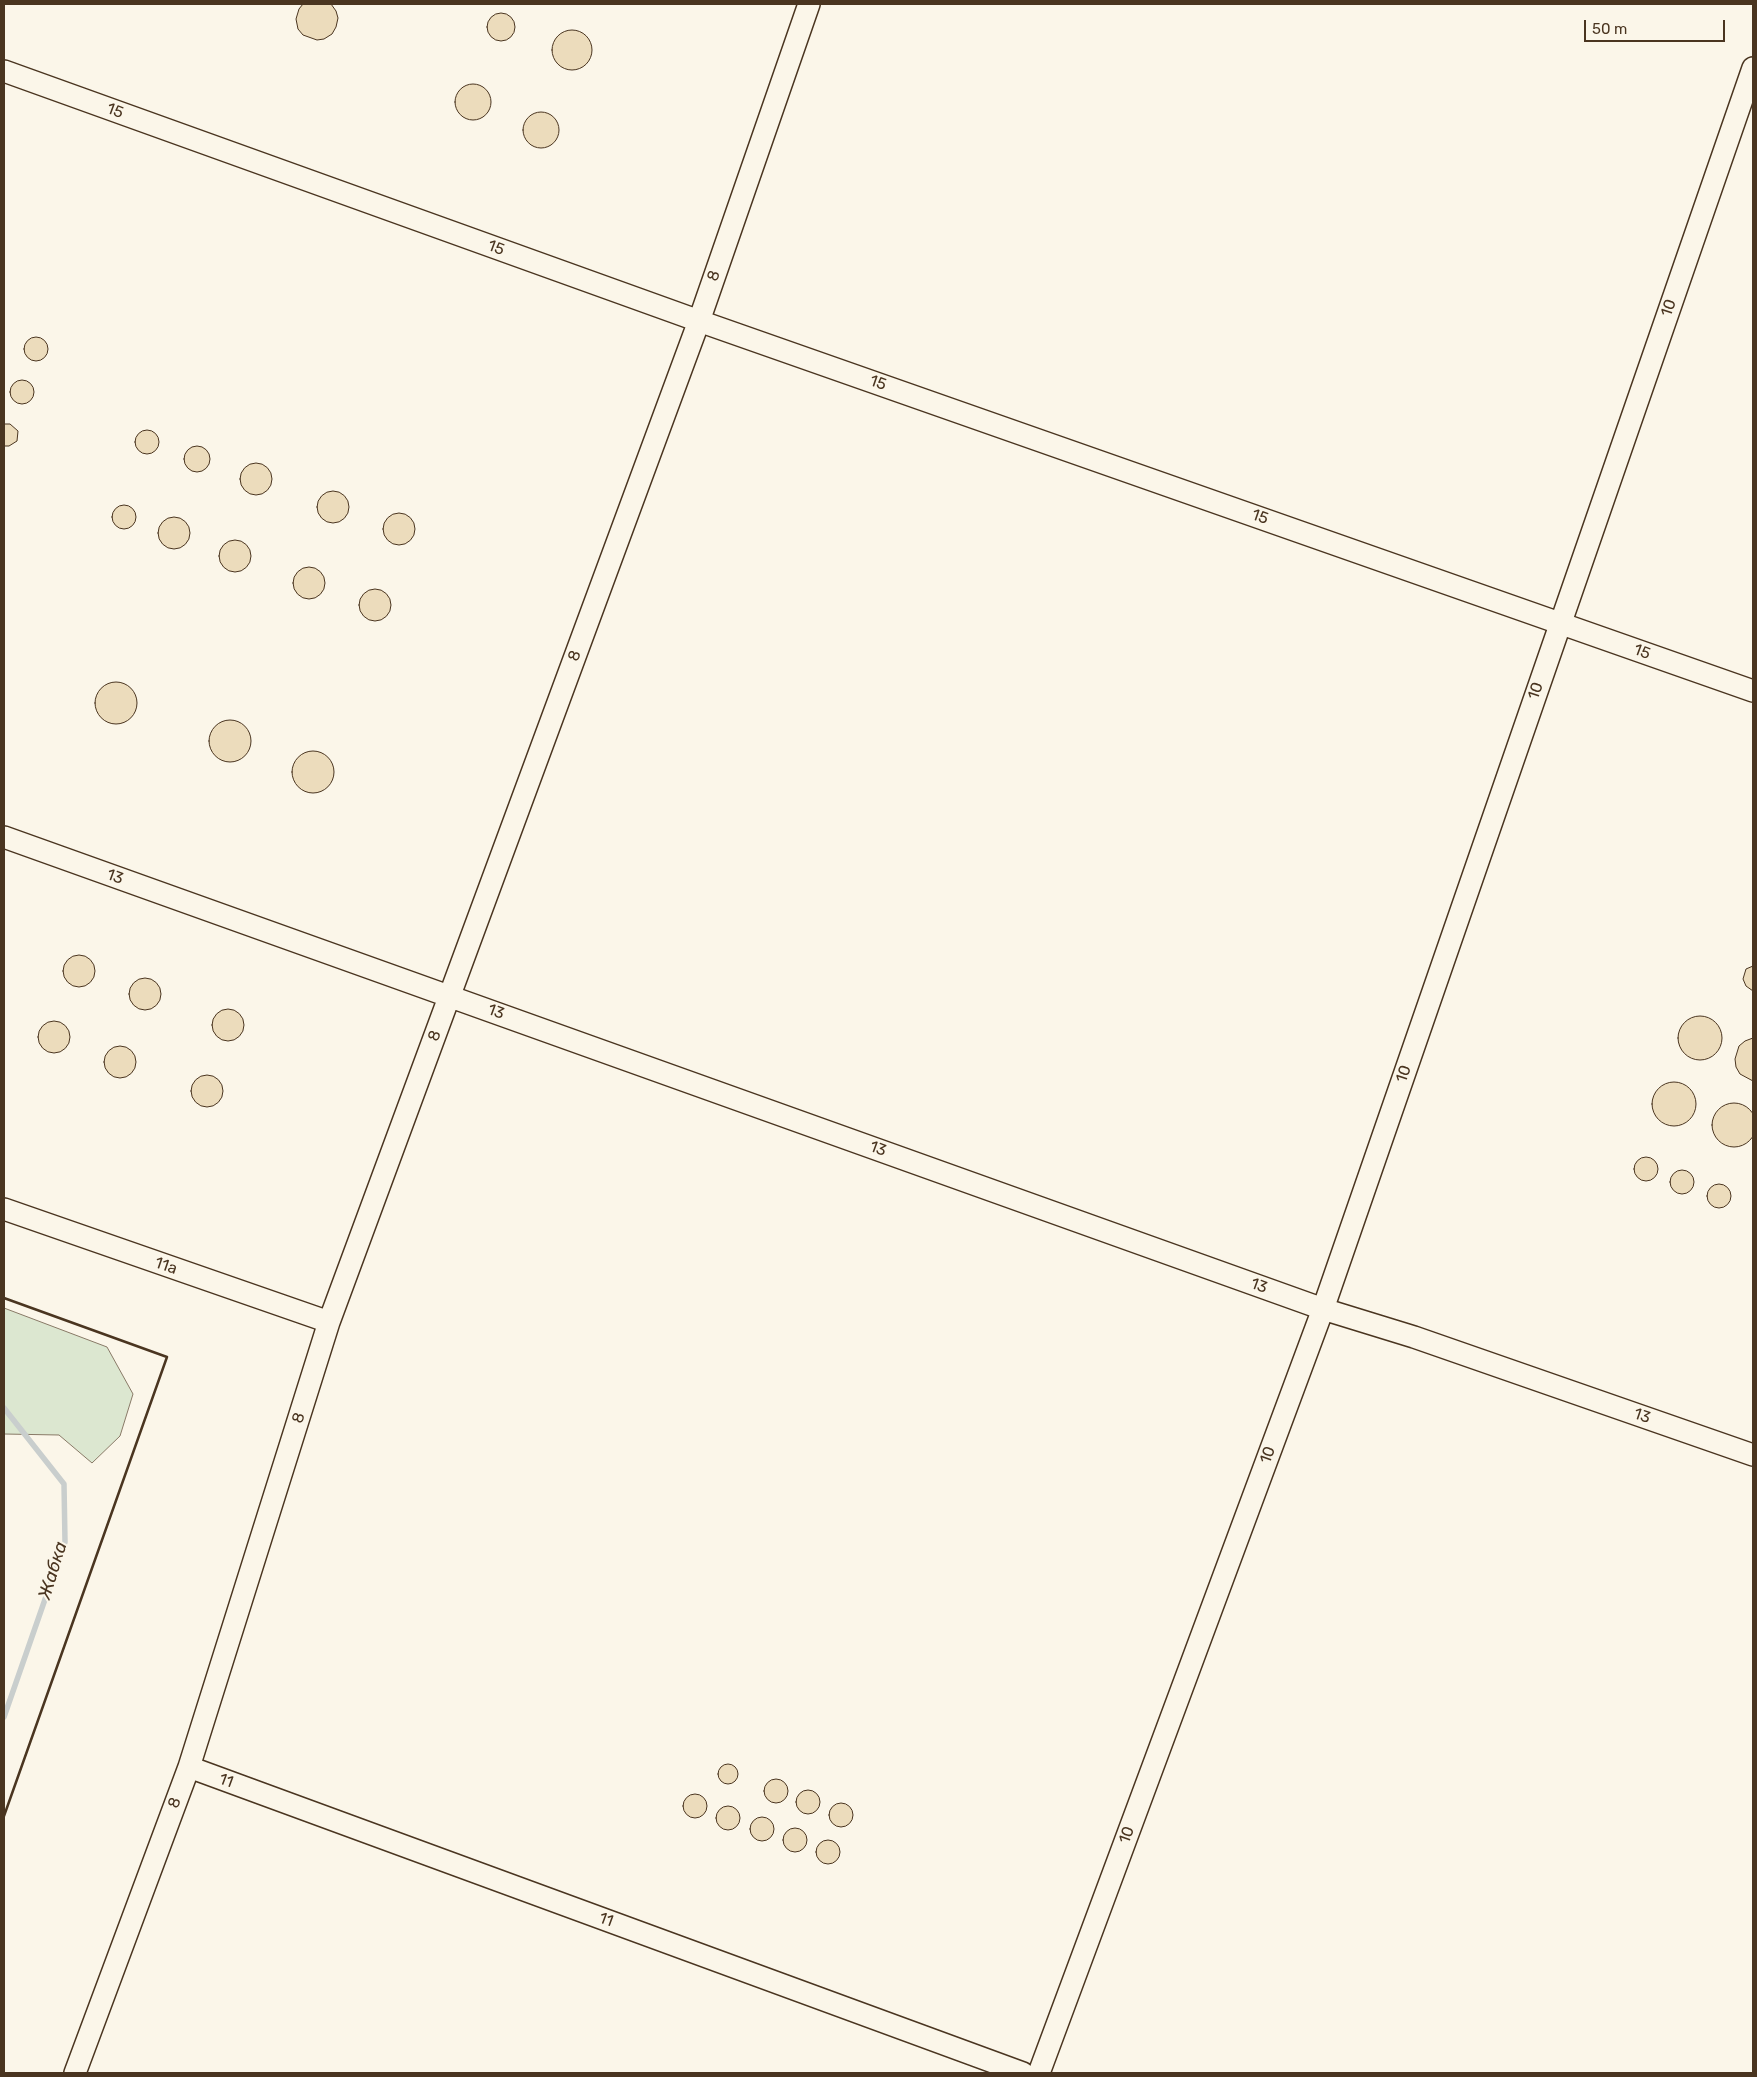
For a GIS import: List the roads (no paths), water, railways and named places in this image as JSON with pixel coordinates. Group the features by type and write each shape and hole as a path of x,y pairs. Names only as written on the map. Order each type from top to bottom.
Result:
{"lane":[{"name":"8","path":"75,2073 188,1767 329,1322 699,321 809,4"},
{"name":"10","path":"1038,2073 1323,1309 1753,68"},
{"name":"15","path":"4,71 699,321 1753,691"},
{"name":"13","path":"4,837 1323,1309 1414,1337 1753,1455"},
{"name":"11a","path":"4,1209 329,1322"},
{"name":"11","path":"188,1767 1023,2073"}],"waterway":[{"name":"Жабка","path":"4,1408 64,1484 65,1542 4,1717"}]}
